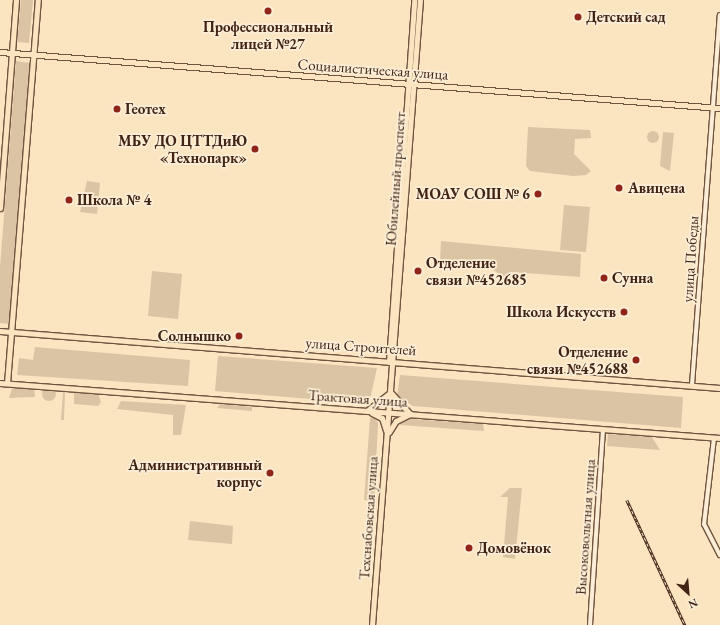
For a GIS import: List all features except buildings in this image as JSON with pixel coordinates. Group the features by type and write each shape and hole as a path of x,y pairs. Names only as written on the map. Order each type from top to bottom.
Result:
{"main road":[{"path":"0,208 16,0"},
{"path":"7,384 38,0"},
{"path":"392,360 414,0"},
{"name":"Юбилейный проспект","path":"392,360 420,0"},
{"name":"Социалистическая улица","path":"0,52 720,108"},
{"name":"улица Строителей","path":"0,331 392,360 720,388"},
{"name":"Техснабовская улица","path":"372,625 392,360"},
{"name":"Трактовая улица","path":"0,383 720,438"},
{"path":"390,392 410,414 396,421 387,435 382,418 367,411 390,392"}],"street":[{"name":"улица Победы","path":"692,385 720,15"},
{"name":"Высоковольтная улица","path":"590,625 603,430"},
{"path":"714,438 704,524 720,555"}],"shaded area":[{"path":"21,0 33,0 29,43 17,42"},
{"path":"16,61 30,63 10,324 0,323 0,267"},
{"path":"528,127 590,130 591,138 575,139 574,154 591,171 586,175 573,176 530,171 526,166"},
{"path":"651,131 655,131 659,137 655,143 651,143 647,139 647,135"},
{"path":"663,132 674,133 670,171 660,166"},
{"path":"87,181 100,183 97,214 80,212"},
{"path":"564,205 590,207 586,252 560,250"},
{"path":"441,241 581,254 580,277 511,272 510,282 488,266 440,261"},
{"path":"152,271 182,274 178,319 148,316"},
{"path":"35,347 190,360 188,386 17,375 19,358 33,360"},
{"path":"218,356 377,368 369,404 215,391"},
{"path":"400,375 683,397 681,428 413,406 397,396"},
{"path":"13,386 34,387 35,397 9,398"},
{"path":"49,387 54,389 56,394 54,399 49,401 44,399 42,394 44,389"},
{"path":"74,391 98,393 101,402 98,406 74,404"},
{"path":"63,392 65,392 64,420 61,420"},
{"path":"121,401 186,405 181,435 173,435 173,415 117,409"},
{"path":"220,404 252,407 252,411 217,408"},
{"path":"370,418 376,418 378,424 374,501 364,500"},
{"path":"410,419 483,424 484,431 400,425 403,420"},
{"path":"608,434 652,437 660,450 607,446"},
{"path":"510,488 522,488 515,559 503,557 508,497 500,497"},
{"path":"190,521 233,526 232,544 188,540"}],"railway":[{"path":"627,500 685,625"}],"place":[{"name":"Профессиональный лицей №27","path":"268,11"},
{"name":"Детский сад","path":"578,17"},
{"name":"Геотех","path":"117,109"},
{"name":"МБУ ДО ЦТТДиЮ «Технопарк»","path":"255,149"},
{"name":"Авицена","path":"619,188"},
{"name":"МОАУ СОШ № 6","path":"538,194"},
{"name":"Школа № 4","path":"69,200"},
{"name":"Отделение связи №452685","path":"418,271"},
{"name":"Сунна","path":"604,278"},
{"name":"Школа Искусств","path":"624,312"},
{"name":"Солнышко","path":"239,336"},
{"name":"Отделение связи №452688","path":"636,360"},
{"name":"Административный корпус","path":"270,473"},
{"name":"Домовёнок","path":"469,548"}]}
